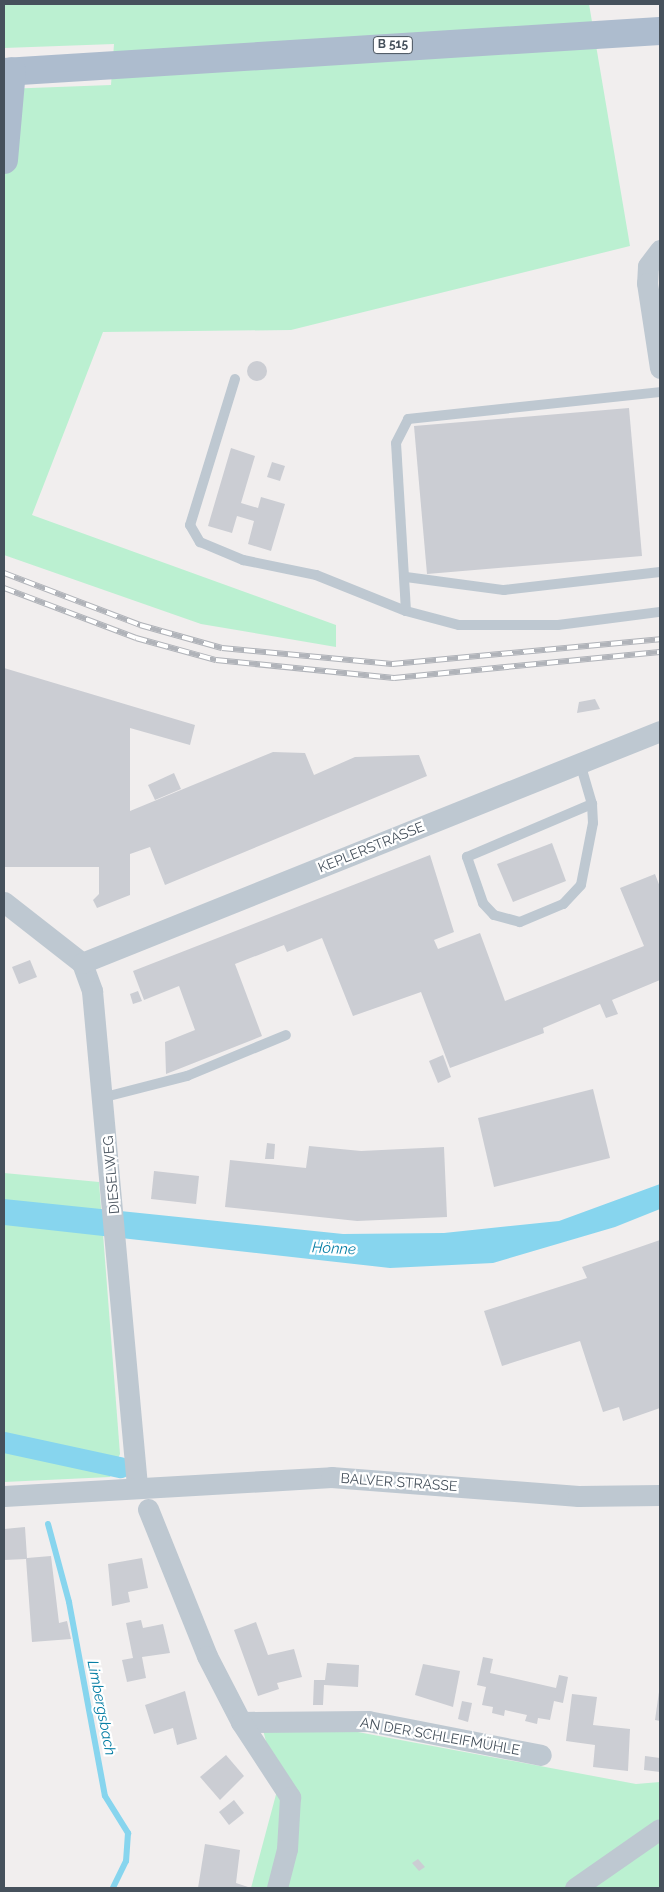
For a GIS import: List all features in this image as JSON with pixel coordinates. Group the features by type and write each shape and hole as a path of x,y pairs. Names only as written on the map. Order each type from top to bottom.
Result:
{"main road":[{"name":"B 515","path":"8,71 660,31"},
{"path":"5,148 8,71"}],"street":[{"path":"658,253 647,283 660,368"},
{"name":"KEPLERSTRASSE","path":"82,963 660,731"},
{"path":"4,902 82,963"},
{"name":"DIESELWEG","path":"82,963 99,1031 137,1488"},
{"name":"BALVER STRASSE","path":"4,1496 331,1477 578,1496 660,1495"},
{"path":"148,1510 207,1656 242,1722 290,1797 287,1849 277,1888"},
{"name":"AN DER SCHLEIFMÜHLE","path":"242,1722 368,1721 541,1755"},
{"path":"575,1888 660,1829"}],"lane":[{"path":"234,379 190,525 200,542 243,560 316,575 406,611 459,625 491,627 558,625 660,612"},
{"path":"406,611 406,577 396,442 408,419 660,392"},
{"path":"406,577 504,590 660,572"},
{"path":"580,763 592,804 588,858 574,897 520,922 494,915 483,902 467,857 592,804"},
{"path":"105,1097 187,1076 286,1035"}],"green space":[{"path":"4,4 589,4 630,246 291,330 103,332 32,515 336,625 336,647 201,624 4,555 4,89 111,85 114,44 4,48"},
{"path":"4,1173 99,1182 120,1454 110,1477 4,1482"},
{"path":"331,1727 636,1784 660,1782 660,1888 251,1888 278,1787 263,1730"}],"water":[{"name":"Hönne","path":"660,1184 660,1209 615,1227 493,1263 390,1268 4,1225 4,1199 343,1234 444,1233 559,1221"}],"building":[{"path":"253,361 261,361 267,367 267,375 261,381 253,381 247,375 247,367"},
{"path":"629,408 642,556 427,574 414,426"},
{"path":"231,448 255,456 241,503 258,508 261,497 285,504 271,551 248,544 254,521 237,516 232,533 208,526"},
{"path":"272,462 285,466 280,481 267,477"},
{"path":"4,668 195,725 190,745 130,728 130,811 273,752 305,753 314,775 355,757 419,755 427,776 165,885 150,847 130,854 130,895 97,908 93,900 99,894 99,867 4,867"},
{"path":"595,699 600,709 577,713 579,702"},
{"path":"174,773 181,789 155,800 148,785"},
{"path":"552,843 566,881 513,902 497,864"},
{"path":"430,855 454,932 434,940 438,949 480,933 505,1001 644,946 620,888 655,874 660,887 660,980 612,1000 618,1014 606,1018 600,1004 543,1028 544,1033 450,1068 421,992 353,1016 322,938 287,952 284,945 235,964 262,1036 166,1074 165,1042 195,1030 179,986 144,1000 133,971"},
{"path":"30,960 37,977 19,984 12,967"},
{"path":"138,991 142,1001 133,1004 130,994"},
{"path":"443,1055 451,1077 438,1083 429,1061"},
{"path":"593,1089 610,1158 494,1187 478,1118"},
{"path":"267,1143 275,1144 274,1159 265,1159"},
{"path":"309,1146 361,1151 444,1147 447,1217 357,1221 225,1207 230,1160 306,1168"},
{"path":"154,1171 199,1176 196,1204 151,1199"},
{"path":"660,1240 660,1408 623,1421 619,1407 603,1412 580,1341 502,1366 484,1311 587,1278 582,1267"},
{"path":"25,1527 27,1558 51,1556 59,1623 67,1621 71,1639 32,1642 26,1559 4,1560 4,1529"},
{"path":"142,1558 148,1588 128,1592 130,1602 112,1606 108,1564"},
{"path":"141,1620 143,1628 163,1624 170,1653 142,1657 146,1678 127,1682 122,1660 133,1658 126,1623"},
{"path":"256,1622 268,1655 294,1649 302,1677 277,1683 279,1689 258,1696 234,1630"},
{"path":"483,1657 493,1659 490,1673 556,1688 559,1675 568,1677 563,1703 554,1701 550,1720 538,1718 537,1724 525,1721 527,1715 505,1710 504,1716 492,1713 493,1707 482,1705 486,1687 477,1685"},
{"path":"327,1663 359,1665 358,1687 324,1685 323,1705 313,1705 314,1680 325,1680"},
{"path":"423,1664 460,1671 453,1707 415,1695"},
{"path":"185,1691 197,1739 177,1745 173,1728 154,1734 145,1705"},
{"path":"660,1692 660,1721 655,1720"},
{"path":"572,1694 597,1697 593,1725 630,1729 628,1771 593,1767 595,1745 566,1741"},
{"path":"462,1701 472,1703 468,1722 458,1719"},
{"path":"226,1755 244,1776 220,1800 200,1777"},
{"path":"645,1756 660,1758 660,1772 644,1770"},
{"path":"234,1800 244,1813 229,1825 219,1812"},
{"path":"205,1844 240,1850 236,1883 251,1888 198,1888"},
{"path":"418,1859 425,1867 419,1871 412,1863"}],"waterway":[{"path":"4,1442 120,1467"},
{"name":"Limbergsbach","path":"48,1524 69,1602 105,1796 128,1833 126,1861 113,1888"}],"railway":[{"path":"4,573 140,625 222,648 392,664 660,639"},
{"path":"4,588 136,638 216,660 394,678 660,652"}]}
